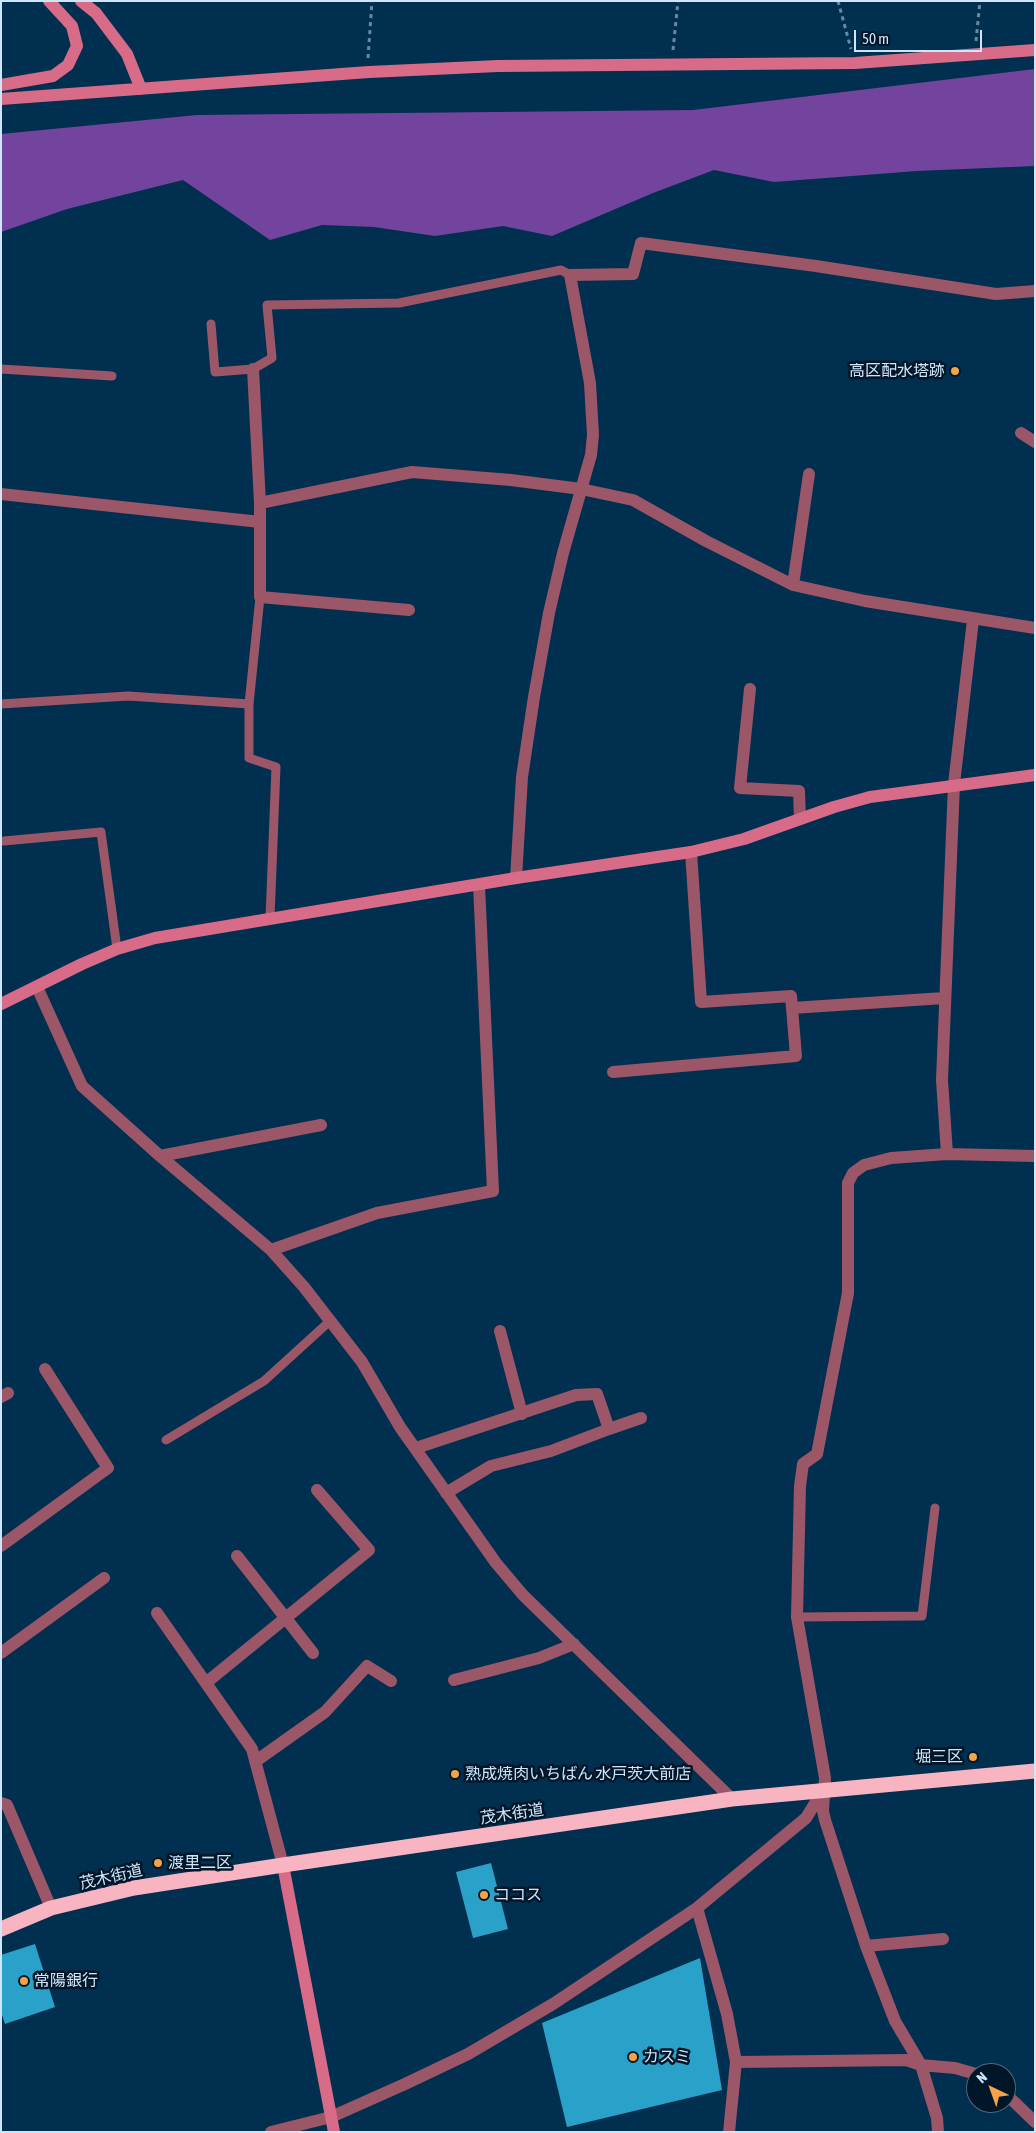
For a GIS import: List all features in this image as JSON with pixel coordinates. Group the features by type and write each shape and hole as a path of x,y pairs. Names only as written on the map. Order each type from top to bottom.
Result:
{"highway":[{"name":"茂木街道","path":"1,1929 51,1908 134,1888 283,1864 732,1799 1035,1771"}],"street":[{"path":"1,85 53,76 68,66 77,46 72,26 50,1"},
{"path":"81,1 96,13 127,54 141,89"},
{"path":"1,99 369,72 498,66 855,63 1035,50"},
{"path":"516,878 522,778 534,697 549,614 591,455 593,434 590,382 570,275 632,274 640,243 816,266 996,294 1035,290"},
{"path":"253,370 260,503 260,597 409,610"},
{"path":"1021,433 1035,442"},
{"path":"260,503 412,472 511,480 581,489 633,500 706,541 794,586 973,620 1035,628"},
{"path":"794,586 809,474"},
{"path":"1,494 260,522"},
{"path":"947,1154 942,1080 954,784 973,620"},
{"path":"750,690 740,788 799,791 800,819"},
{"path":"1,1004 82,964 155,938 516,878 691,852 744,839 870,797 954,784 1035,775"},
{"path":"613,1072 796,1056 791,996 701,1002 691,852"},
{"path":"271,1250 378,1213 493,1191 479,885"},
{"path":"37,987 82,1086 160,1156 271,1250 331,1320 362,1362 400,1427 496,1563 523,1595 732,1799"},
{"path":"792,1008 944,998"},
{"path":"160,1156 322,1125"},
{"path":"938,2132 937,2118 921,2065 894,2021 866,1946 825,1820 825,1778 797,1617 800,1486 803,1464 817,1454 848,1293 848,1183 853,1172 864,1165 891,1158 947,1154 1035,1156"},
{"path":"500,1331 522,1414"},
{"path":"1,1546 108,1468 44,1369"},
{"path":"416,1448 576,1395 598,1394 609,1429"},
{"path":"446,1493 491,1466 551,1451 641,1418"},
{"path":"207,1682 369,1550 317,1490"},
{"path":"237,1556 313,1652"},
{"path":"1,1653 104,1578"},
{"path":"157,1613 252,1749 283,1864 334,2132"},
{"path":"454,1680 540,1658 574,1644"},
{"path":"256,1761 325,1712 367,1666 391,1681"},
{"path":"271,2132 331,2117 468,2054 561,2000 697,1908 806,1818 824,1790"},
{"path":"1,1803 7,1805 51,1908"},
{"path":"697,1908 727,2014 736,2062 729,2132"},
{"path":"866,1946 943,1939"},
{"path":"736,2062 906,2060 921,2065 955,2068 966,2071"},
{"path":"1016,2104 1035,2122"}],"lane":[{"path":"211,324 215,372 253,370 272,358 268,305 399,303 561,270 570,275"},
{"path":"1,369 112,376"},
{"path":"260,597 249,704 249,758 276,768 270,918"},
{"path":"1,704 128,696 249,704"},
{"path":"4,841 101,832 117,950"},
{"path":"166,1440 264,1381 331,1320"},
{"path":"797,1617 922,1616 934,1508"}],"path":[{"path":"369,72 368,47 372,1"},
{"path":"671,64 678,1"},
{"path":"838,1 855,63"},
{"path":"976,54 980,1"}],"shaded area":[{"path":"1035,69 1035,166 917,171 774,182 714,170 653,193 552,236 503,226 435,236 374,227 322,225 270,240 183,180 67,209 1,232 1,134 197,115 693,110"}],"building":[{"path":"491,1863 508,1929 473,1938 456,1872"},
{"name":"常陽銀行","path":"35,1944 55,2007 5,2024 1,2012 1,1955"},
{"name":"カスミ","path":"700,1958 722,2090 567,2127 542,2023"}],"place":[{"name":"高区配水塔跡","path":"955,371"},
{"name":"堀三区","path":"973,1757"},
{"name":"熟成焼肉いちばん 水戸茨大前店","path":"455,1774"},
{"name":"渡里二区","path":"158,1863"},
{"name":"ココス","path":"484,1895"},
{"name":"常陽銀行","path":"24,1981"},
{"name":"カスミ","path":"633,2057"}]}
